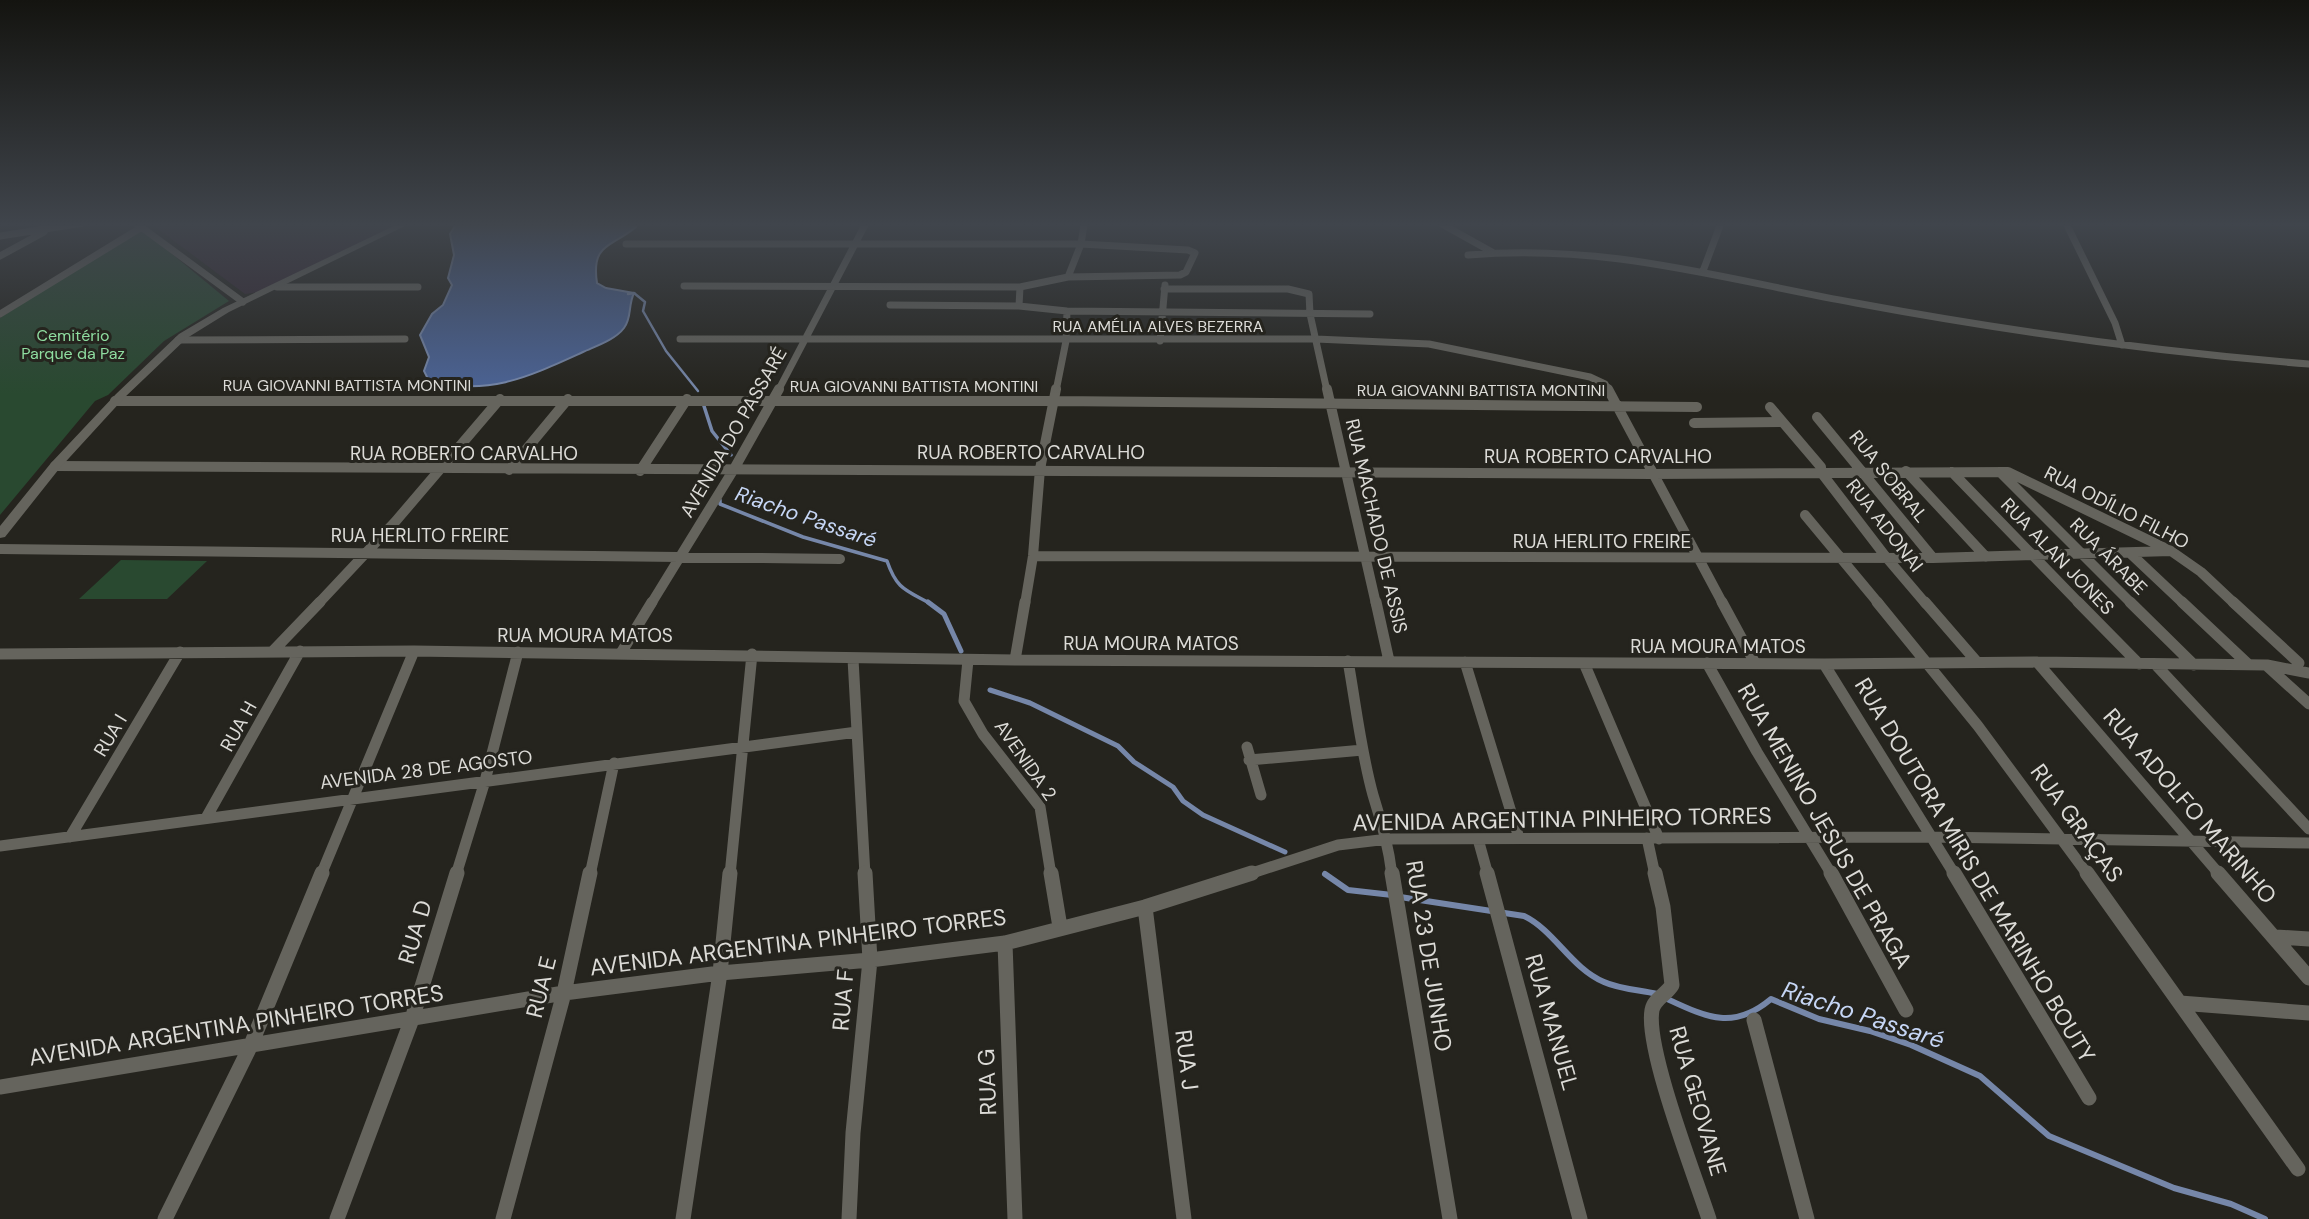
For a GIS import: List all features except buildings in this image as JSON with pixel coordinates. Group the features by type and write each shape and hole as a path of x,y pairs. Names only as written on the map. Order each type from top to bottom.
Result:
{"street":[{"path":"0,314 53,280"},
{"path":"213,280 243,302"},
{"path":"0,534 55,466 178,340 208,319 291,280"},
{"name":"AVENIDA DO PASSARÉ","path":"621,653 734,469 836,280"},
{"path":"684,286 1020,287 1051,280"},
{"path":"1160,341 1165,280"},
{"path":"1747,280 1920,315 2122,345 2309,364"},
{"path":"2094,280 2115,323 2122,345"},
{"path":"277,287 418,287"},
{"path":"1019,306 1020,287"},
{"name":"RUA MACHADO DE ASSIS","path":"1164,289 1294,289 1308,294 1310,314 1389,661"},
{"path":"890,304 1019,306 1067,315 1370,314"},
{"path":"1015,660 1032,556 1040,469 1056,401 1066,341 1067,315"},
{"path":"178,340 405,339"},
{"name":"RUA AMÉLIA ALVES BEZERRA","path":"680,339 1316,339 1429,344 1525,362 1599,380 1607,386 1619,405"},
{"name":"RUA GIOVANNI BATTISTA MONTINI","path":"122,399 1331,402 1697,407"},
{"path":"272,652 440,469 500,399"},
{"path":"509,470 568,399"},
{"path":"640,471 687,399"},
{"name":"RUA MENINO JESUS DE PRAGA","path":"1619,405 1652,474 1755,663"},
{"name":"RUA ADONAI","path":"1770,407 1821,467 1820,471 1886,558 1977,662"},
{"name":"RUA SOBRAL","path":"1817,417 1933,558"},
{"path":"1695,423 1781,422"},
{"name":"RUA ROBERTO CARVALHO","path":"55,466 640,471 1040,469 1652,474 2004,472"},
{"path":"1906,471 1986,557"},
{"name":"RUA ALAN JONES","path":"1952,472 2139,664"},
{"name":"RUA ODÍLIO FILHO","path":"2004,472 2171,551 2201,572 2305,667"},
{"name":"RUA ÁRABE","path":"2004,472 2194,665"},
{"name":"RUA GRAÇAS","path":"1805,515 1838,558 1929,663 2062,839 2298,1169"},
{"name":"RUA HERLITO FREIRE","path":"0,549 610,554 680,558 839,559"},
{"name":"RUA HERLITO FREIRE","path":"1032,556 1933,558 2171,551"},
{"path":"2131,554 2249,665"},
{"name":"RUA H","path":"206,818 300,651"},
{"path":"165,1219 250,1047 414,651"},
{"name":"RUA MOURA MATOS","path":"0,654 414,651 752,654 853,659 968,660 1824,664 2037,662 2305,667"},
{"name":"RUA I","path":"70,837 180,652"},
{"name":"RUA D","path":"337,1219 412,1019 485,781 518,652"},
{"path":"683,1219 720,973 752,654"},
{"name":"RUA F","path":"849,1219 853,1133 870,960 853,659"},
{"name":"AVENIDA 2","path":"968,660 964,701 984,734 1040,807 1060,927"},
{"name":"RUA 23 DE JUNHO","path":"1348,661 1373,795 1388,839 1396,907 1450,1219"},
{"path":"1465,662 1519,838"},
{"name":"RUA ADOLFO MARINHO","path":"2037,662 2309,978"},
{"name":"RUA GEOVANE","path":"1584,663 1653,839 1672,985 1650,1016 1662,1072 1709,1219"},
{"name":"RUA MENINO JESUS DE PRAGA","path":"1707,663 1756,752 1810,838 1906,1010"},
{"name":"RUA DOUTORA MIRIS DE MARINHO BOUTY","path":"1824,664 1933,837 2089,1098"},
{"path":"2155,664 2309,828"},
{"path":"2267,666 2309,704"},
{"name":"AVENIDA 28 DE AGOSTO","path":"0,846 857,732"},
{"path":"1261,795 1248,754 1363,750"},
{"name":"RUA E","path":"503,1219 564,993 614,763"},
{"name":"AVENIDA ARGENTINA PINHEIRO TORRES","path":"0,1087 564,993 720,973 870,960 1004,943 1145,907 1339,845 1388,839 1933,837 2309,844"},
{"name":"RUA MANUEL","path":"1478,839 1580,1219"},
{"name":"RUA J","path":"1145,907 1184,1219"},
{"path":"2276,937 2309,939"},
{"name":"RUA G","path":"1004,943 1015,1219"},
{"path":"2180,1003 2309,1013"},
{"path":"1754,1020 1807,1219"}],"shaded area":[{"path":"226,280 285,280 260,292 245,294"}],"green space":[{"name":"Cemitério Parque da Paz","path":"60,280 203,280 229,301 164,341 108,395 95,401 0,515 0,318"},
{"path":"121,560 207,561 167,599 79,599"}],"water":[{"path":"449,280 597,280 597,283 606,288 634,293 626,324 616,336 526,376 508,382 471,386 429,381 424,371 429,357 420,335 432,314 443,305 452,285"}],"waterway":[{"name":"Riacho Passaré","path":"628,294 634,293 645,302 643,311 666,351 698,391"},
{"name":"Riacho Passaré","path":"703,403 712,431 731,455"},
{"name":"Riacho Passaré","path":"720,500 720,504 803,537 887,561 899,584 930,603"},
{"name":"Riacho Passaré","path":"930,603 944,614 961,651"},
{"name":"Riacho Passaré","path":"990,690 1030,703 1118,746 1134,762 1173,787 1183,801 1203,815 1285,852"},
{"name":"Riacho Passaré","path":"1325,874 1348,890 1392,895"},
{"name":"Riacho Passaré","path":"1400,897 1524,916 1545,931 1592,976 1616,986 1657,994"},
{"name":"Riacho Passaré","path":"1665,998 1694,1011 1719,1018 1744,1015 1771,999 1819,1019 1870,1031 1911,1045 1980,1076 2049,1136 2174,1188 2231,1204 2265,1219"}]}
